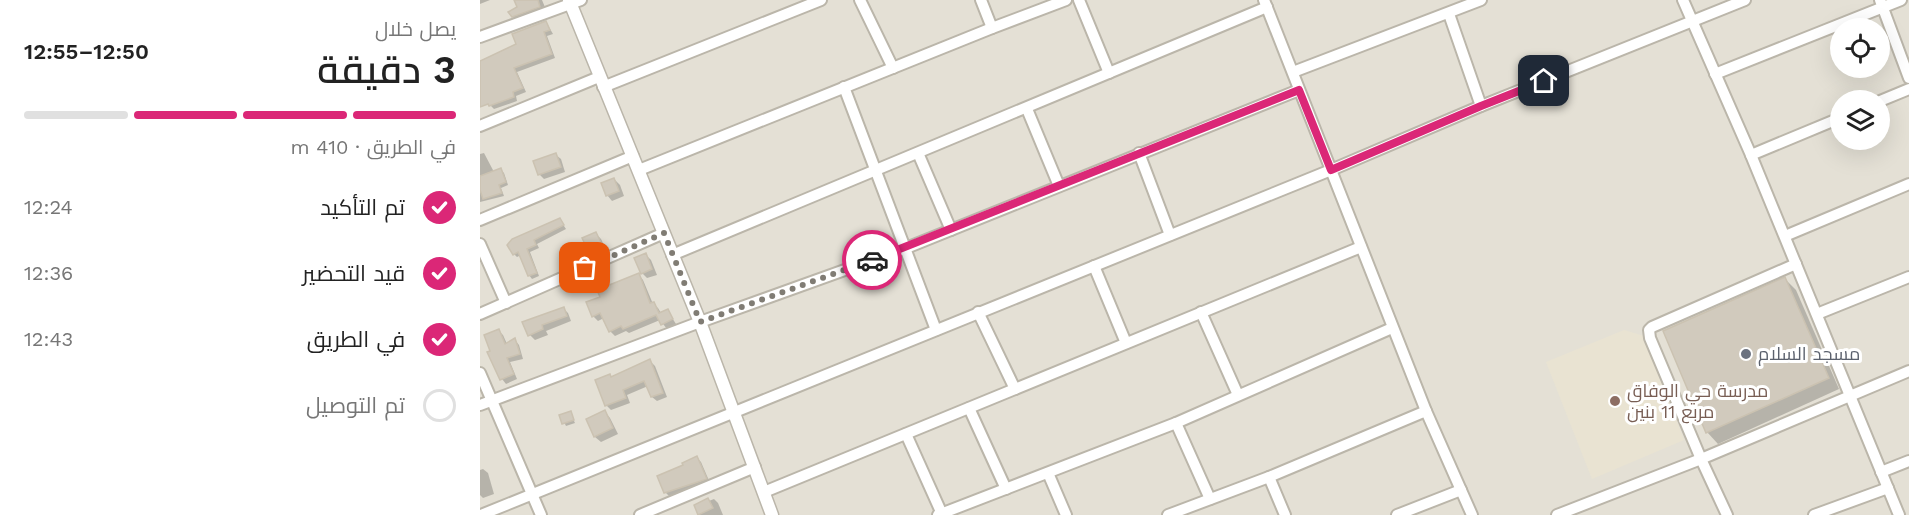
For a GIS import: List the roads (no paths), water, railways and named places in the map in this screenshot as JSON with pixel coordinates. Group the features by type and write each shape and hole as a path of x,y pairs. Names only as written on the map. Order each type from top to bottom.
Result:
{"street":[{"path":"480,126 805,3 821,0"},
{"path":"860,0 893,68"},
{"path":"981,0 992,28"},
{"path":"639,170 1066,0"},
{"path":"1079,0 1109,73"},
{"path":"1293,72 1481,0"},
{"path":"1683,0 1785,236 1899,515"},
{"path":"481,515 1745,0"},
{"path":"1715,74 1881,4 1901,0"},
{"path":"480,38 573,1 601,82 700,322 772,515"},
{"path":"672,255 1027,109 1266,3 1392,328 1472,515"},
{"path":"1881,4 1909,78"},
{"path":"1449,14 1481,106"},
{"path":"844,87 936,330"},
{"path":"1890,97 1909,89"},
{"path":"480,405 700,322 906,248 1299,90"},
{"path":"1027,109 1059,186"},
{"path":"1751,155 1830,122"},
{"path":"918,153 951,230"},
{"path":"1139,153 1170,235"},
{"path":"480,220 633,156"},
{"path":"1785,236 1909,184"},
{"path":"480,314 664,233"},
{"path":"480,244 506,303"},
{"path":"764,492 1361,247"},
{"path":"1727,515 1701,459 1650,338 1649,330 1796,264"},
{"path":"1094,266 1126,343"},
{"path":"1817,314 1909,277"},
{"path":"978,312 1015,389"},
{"path":"1201,312 1238,395"},
{"path":"906,434 940,514 1176,423 1392,328"},
{"path":"1557,515 1701,459 1909,371"},
{"path":"480,373 541,515"},
{"path":"969,408 1006,489"},
{"path":"1168,515 1269,477 1426,411"},
{"path":"1176,423 1210,499"},
{"path":"1881,472 1909,461"},
{"path":"640,515 755,466"},
{"path":"1048,473 1066,515"},
{"path":"1269,477 1284,515"},
{"path":"1814,515 1888,488"},
{"path":"1397,515 1461,490"}],"place":[{"name":"مسجد السلام","path":"1746,354"},
{"name":"مدرسة حي الوفاق مربع 11 بنين","path":"1615,401"}]}
